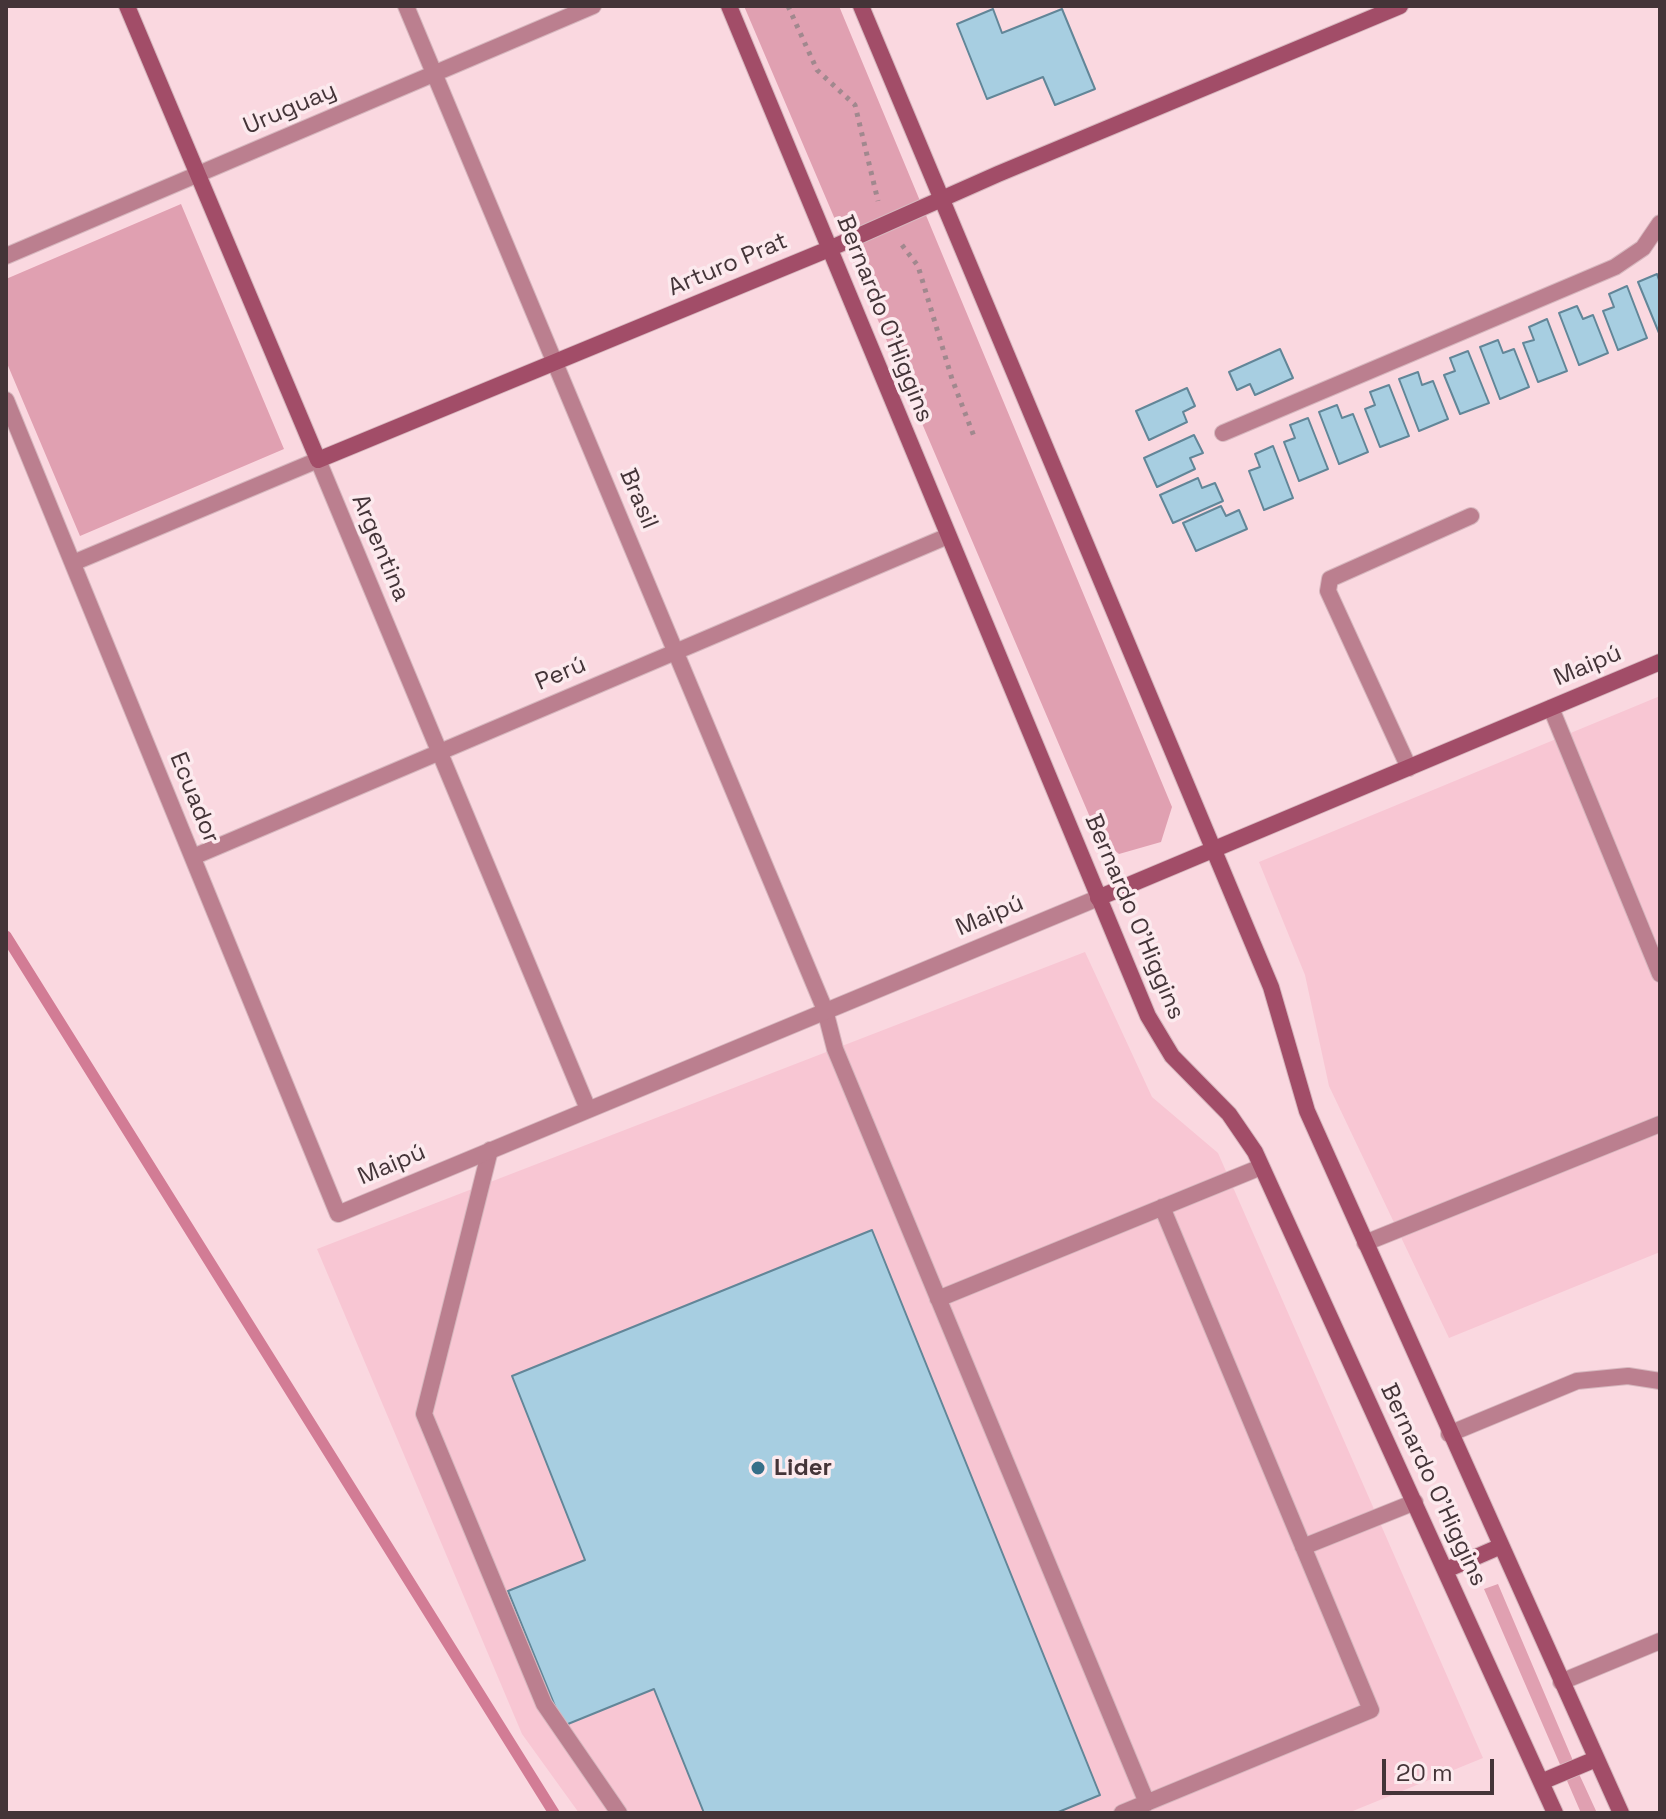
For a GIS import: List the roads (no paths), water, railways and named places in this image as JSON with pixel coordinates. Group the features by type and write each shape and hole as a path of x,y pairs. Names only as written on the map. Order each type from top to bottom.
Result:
{"street":[{"name":"Argentina","path":"127,6 588,1109"},
{"name":"Brasil","path":"406,6 825,1010 835,1049 1147,1803"},
{"name":"Uruguay","path":"6,256 593,6"},
{"name":"Bernardo O'Higgins","path":"729,6 1098,898 1159,1037 1186,1072 1229,1114 1261,1167 1555,1813"},
{"name":"Bernardo O'Higgins","path":"861,6 1278,1004 1307,1111 1499,1547 1621,1813"},
{"name":"Arturo Prat","path":"73,563 829,249 940,199 1400,6"},
{"path":"1223,433 1615,267 1643,248 1660,223"},
{"name":"Ecuador","path":"6,400 338,1214"},
{"path":"1409,768 1328,591 1330,579 1471,516"},
{"name":"Perú","path":"193,857 948,536"},
{"name":"Maipú","path":"338,1214 1660,662"},
{"path":"1551,708 1660,974"},
{"path":"1365,1243 1660,1124"},
{"path":"490,1150 424,1414 544,1704 619,1813"},
{"path":"938,1299 1261,1167"},
{"path":"1122,1813 1371,1710 1162,1207"},
{"path":"1449,1434 1577,1381 1628,1376 1660,1381"},
{"path":"1303,1547 1415,1502"},
{"path":"1446,1570 1499,1547"},
{"path":"1561,1682 1660,1641"},
{"path":"1541,1782 1596,1759"}],"waterway":[{"path":"6,936 554,1813"}],"place":[{"name":"Lider","path":"758,1468"}]}
